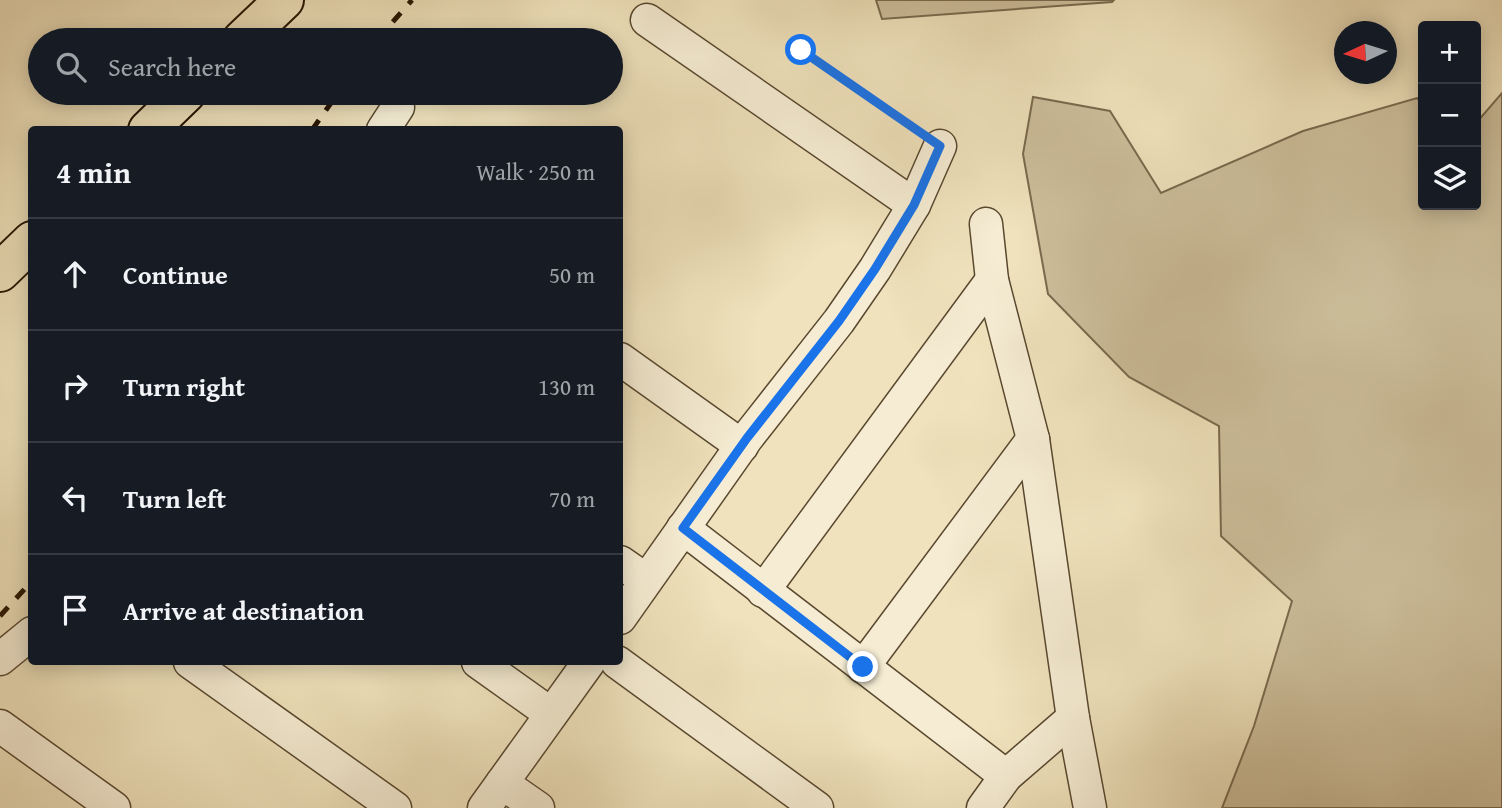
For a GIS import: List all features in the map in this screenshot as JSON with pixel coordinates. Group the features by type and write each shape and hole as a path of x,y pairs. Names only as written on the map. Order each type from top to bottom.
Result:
{"highway":[{"path":"255,28 284,0"},
{"path":"152,126 174,105"},
{"path":"0,272 28,246"}],"street":[{"path":"648,20 914,205"},
{"path":"623,614 741,446 839,321 890,247 914,205 940,146"},
{"path":"986,224 992,280 1033,439 1073,718 1090,808"},
{"path":"763,590 992,280"},
{"path":"623,361 741,446"},
{"path":"863,667 1033,439"},
{"path":"683,528 1006,776"},
{"path":"623,564 646,580"},
{"path":"0,659 28,636"},
{"path":"194,665 395,808"},
{"path":"482,665 551,714"},
{"path":"484,808 587,665"},
{"path":"622,665 817,808"},
{"path":"983,808 1006,776 1073,718"},
{"path":"0,726 114,808"},
{"path":"502,782 538,808"}],"path":[{"path":"801,50 940,146"}],"shaded area":[{"path":"876,0 1114,0 882,19"},
{"path":"1502,93 1502,808 1222,808 1254,726 1292,601 1221,536 1219,426 1129,377 1048,294 1023,154 1033,97 1110,111 1161,193 1303,131 1417,98 1418,210 1481,210 1481,117"}],"railway":[{"path":"388,28 412,0"},
{"path":"315,126 330,105"},
{"path":"0,616 28,585"}],"route":[{"path":"801,50 940,146 914,205 875,269 839,321 747,438 683,528 863,667"}]}
